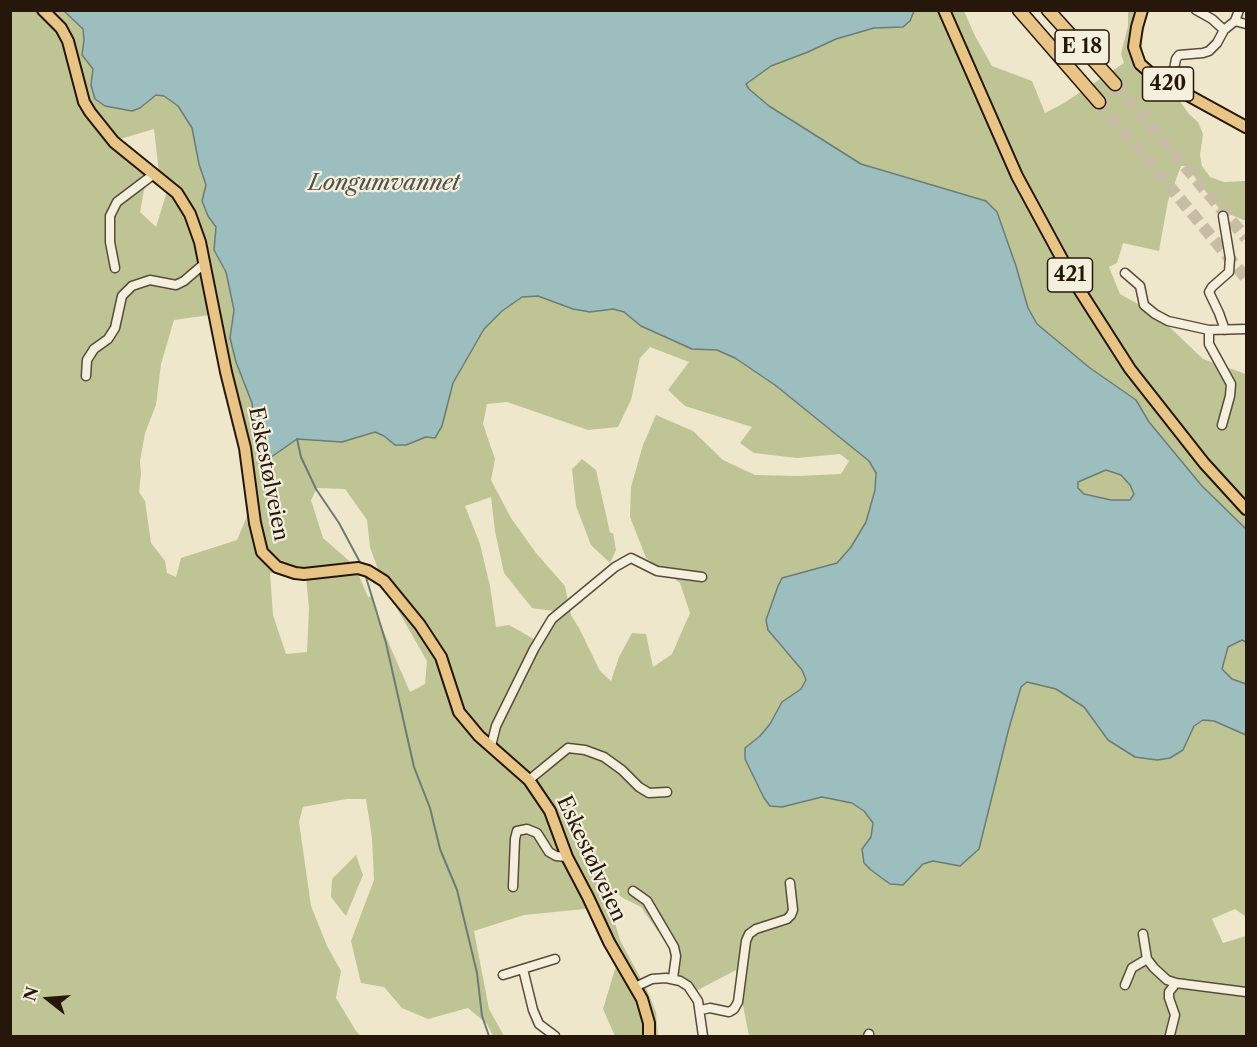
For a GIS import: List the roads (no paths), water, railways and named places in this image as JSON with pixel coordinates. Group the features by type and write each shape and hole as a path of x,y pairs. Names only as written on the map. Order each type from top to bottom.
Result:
{"highway":[{"name":"E 18","path":"1019,10 1099,102"},
{"name":"E 18","path":"1048,10 1115,84"}],"main road":[{"name":"Eskestølveien","path":"43,10 61,28 68,41 84,102 90,112 114,142 177,193 186,206 200,242 226,372 245,448 258,541 262,552 277,567 295,573 363,569 384,581 434,644 441,657 459,712 479,736 529,780 550,811 567,857 646,1010 649,1036"},
{"name":"421","path":"944,10 1017,176 1075,283 1130,369 1204,463 1246,509"},
{"name":"421","path":"949,10 1021,174 1079,280 1134,366 1208,460 1246,502"},
{"name":"420","path":"1142,10 1134,46 1140,64 1155,77 1244,122"}],"street":[{"path":"1196,10 1212,19 1224,30"},
{"path":"1174,69 1179,55 1209,51 1217,43 1224,30 1235,21 1239,10"},
{"path":"1235,21 1246,24"},
{"path":"115,268 110,242 110,216 117,202 154,174"},
{"path":"1223,216 1230,258 1229,272 1209,292 1225,330"},
{"path":"86,376 87,360 94,349 108,339 115,328 122,296 132,286 150,280 176,285 204,263"},
{"path":"1125,273 1140,285 1144,305 1157,315 1178,325 1209,330 1246,329"},
{"path":"1209,330 1209,344 1231,384 1222,425"},
{"path":"491,746 496,726 534,649 552,619 615,567 631,558 657,571 702,577"},
{"path":"529,780 568,748 585,750 604,757 649,793 667,792"},
{"path":"513,887 517,831 527,829 537,833 549,852 556,856 567,857"},
{"path":"700,1011 710,1008 729,1012 734,1009 738,1002 746,941 749,934 791,915 793,910 790,884"},
{"path":"633,891 647,902 674,947 676,956 673,978"},
{"path":"1143,934 1147,959 1167,980 1246,992"},
{"path":"503,975 555,959"},
{"path":"1125,985 1132,968 1147,959"},
{"path":"523,969 533,1010 539,1024 555,1036"},
{"path":"635,987 652,980 673,978 688,986 694,994 700,1011 703,1036"},
{"path":"1170,1035 1175,1015 1168,998 1169,992 1176,983"}],"water":[{"name":"Longumvannet","path":"64,11 914,11 910,21 903,27 874,28 836,39 771,66 746,84 769,106 861,164 986,201 997,212 1028,308 1037,324 1090,368 1136,400 1149,422 1202,486 1246,529 1246,642 1242,640 1228,647 1222,669 1232,679 1246,684 1246,735 1214,721 1203,720 1194,726 1183,750 1170,758 1157,760 1135,757 1108,740 1084,707 1056,689 1027,682 1021,687 1009,728 979,849 960,866 933,861 923,864 903,885 890,884 864,863 862,849 871,837 873,823 864,811 852,803 822,797 782,807 770,806 745,759 745,748 770,724 782,702 801,689 806,680 802,670 768,630 766,620 778,586 782,578 837,563 851,547 866,522 875,490 876,473 869,461 775,385 735,358 717,350 692,349 641,326 624,312 613,309 590,312 573,309 538,296 522,297 502,311 484,329 453,383 442,426 435,438 426,437 406,445 395,445 375,432 342,442 297,439 260,465 252,403 236,362 230,338 234,310 226,272 214,250 216,227 208,216 202,201 206,185 192,128 178,106 164,96 156,95 140,108 132,111 105,106 95,99 91,85 93,69 82,55 83,29","holes":["1106,470 1121,475 1134,494 1130,500 1111,500 1084,494 1078,488 1078,482"]}],"waterway":[{"path":"297,439 301,457 316,489 339,523 362,566"},
{"path":"365,574 386,643 414,767 430,808 440,849 457,890 477,973 482,1016 489,1036"}],"tunnel":[{"path":"1115,84 1246,238"},
{"path":"1099,102 1246,278"}]}
